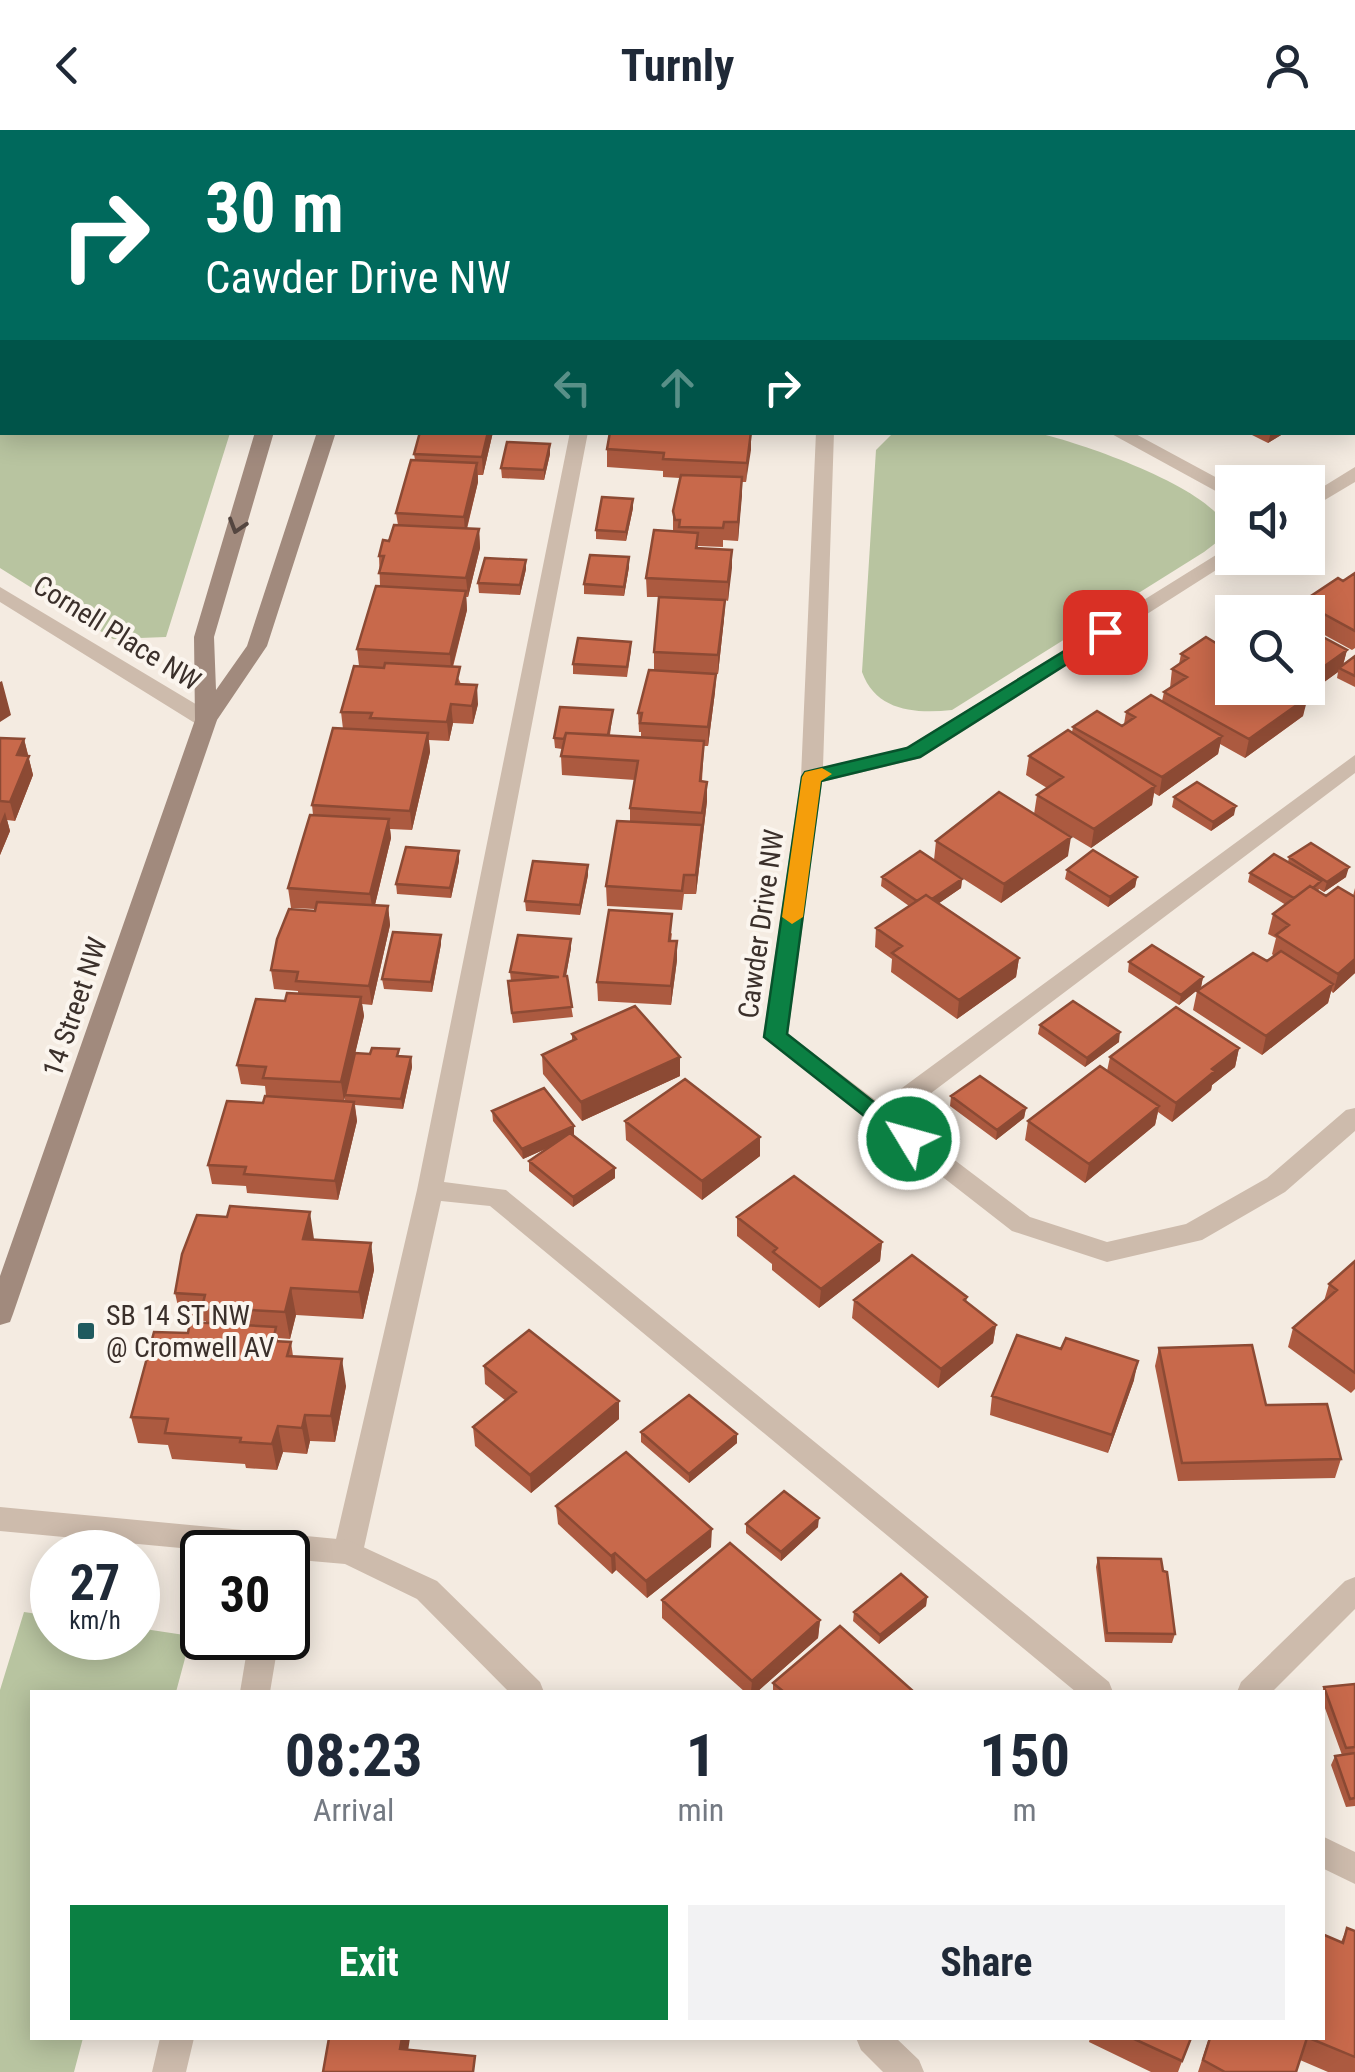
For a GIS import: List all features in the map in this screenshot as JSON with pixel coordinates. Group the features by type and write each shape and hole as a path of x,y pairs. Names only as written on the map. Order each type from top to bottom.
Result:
{"main road":[{"name":"14 Street NW","path":"206,720 204,637 264,435"},
{"name":"14 Street NW","path":"0,1314 206,720 256,646 326,435"}],"street":[{"path":"348,1552 430,1190 578,435"},
{"name":"Cawder Drive NW","path":"825,435 812,777 776,1037 1022,1224 1107,1252 1192,1234 1276,1185 1355,1117"},
{"path":"1124,435 1215,485"},
{"path":"1325,493 1355,473"},
{"path":"812,777 913,753 1215,563"},
{"name":"Cornell Place NW","path":"0,593 206,720"},
{"path":"881,1117 1355,762"},
{"path":"430,1190 497,1197 1096,1690"},
{"path":"0,1518 180,1537"},
{"path":"310,1549 348,1552 427,1590 527,1690"},
{"path":"1254,1690 1355,1590"},
{"path":"256,1690 261,1660"},
{"path":"1325,1853 1355,1869"},
{"path":"170,2072 177,2040"},
{"path":"875,2040 907,2072"}],"green space":[{"path":"0,435 229,435 166,637 113,639 0,568"},
{"path":"891,435 1050,436 1141,468 1172,483 1215,513 1215,544 1204,552 952,710 898,707 877,695 862,672 876,450"},
{"path":"24,1612 30,1613 30,1660 160,1660 160,1631 180,1634 180,1660 185,1660 177,1690 30,1690 30,2040 82,2040 74,2072 0,2072 0,1690"}],"building":[{"path":"419,435 487,435 482,457 414,454"},
{"path":"609,435 751,435 747,463 663,459 664,453 607,449"},
{"path":"507,442 550,444 544,470 501,468"},
{"path":"411,460 477,463 464,517 396,513"},
{"path":"681,475 742,477 738,522 724,522 723,528 679,527 680,520 675,520 673,511"},
{"path":"602,497 633,499 626,532 596,530"},
{"path":"394,525 479,529 466,578 379,573 383,540 389,541"},
{"path":"654,530 698,533 696,548 732,550 728,582 646,578"},
{"path":"590,555 629,557 624,587 584,584"},
{"path":"485,558 526,560 520,585 478,583"},
{"path":"1355,573 1355,631 1325,615 1325,595 1312,595 1338,578 1343,581"},
{"path":"376,586 466,591 450,654 357,649"},
{"path":"659,597 725,600 718,655 654,652"},
{"path":"1206,637 1215,643 1215,705 1297,705 1249,739 1164,692 1187,677 1172,669 1188,658 1181,654"},
{"path":"578,638 631,642 627,667 573,664"},
{"path":"1325,638 1347,650 1325,666"},
{"path":"1355,656 1355,676 1339,668"},
{"path":"385,663 460,667 456,684 477,685 472,706 451,704 447,722 370,718 372,713 341,712 354,666 384,668"},
{"path":"649,670 716,674 708,727 640,723 642,713 638,713"},
{"path":"1151,695 1222,736 1162,777 1073,727 1097,711 1122,726 1135,717 1126,712"},
{"path":"560,707 613,710 608,735 566,733 564,739 554,738"},
{"path":"333,728 428,733 410,811 312,805"},
{"path":"1068,730 1155,786 1094,829 1037,795 1063,777 1029,756"},
{"path":"566,733 704,741 700,781 707,782 702,813 630,808 638,761 561,756"},
{"path":"0,738 24,739 17,755 29,756 10,802 0,801"},
{"path":"1197,782 1236,806 1213,822 1174,797"},
{"path":"999,792 1071,837 1004,884 936,841"},
{"path":"310,815 389,819 370,894 288,888"},
{"path":"617,821 702,825 696,875 684,875 682,891 606,886"},
{"path":"1311,843 1349,867 1327,882 1289,857"},
{"path":"406,847 459,851 450,888 396,884"},
{"path":"1093,850 1137,877 1110,897 1067,870"},
{"path":"920,851 962,879 932,899 926,895 917,901 882,877"},
{"path":"1274,854 1321,881 1294,898 1250,873"},
{"path":"533,861 588,865 580,905 525,901"},
{"path":"1310,886 1326,896 1338,887 1355,897 1355,959 1338,974 1276,935 1289,925 1273,914"},
{"path":"926,895 1019,958 959,1000 892,953 902,946 876,928"},
{"path":"317,902 388,906 369,986 296,981 298,972 271,970 277,939 289,909 315,911"},
{"path":"609,910 672,914 669,941 677,941 671,986 597,982"},
{"path":"393,932 441,935 431,982 382,979"},
{"path":"518,935 571,939 564,976 572,1007 512,1013 508,981 559,977 510,972"},
{"path":"1152,945 1203,977 1181,995 1129,962"},
{"path":"1281,951 1333,984 1266,1036 1197,991 1253,953 1267,961"},
{"path":"287,993 361,997 341,1082 263,1078 266,1067 237,1065 256,999 285,1001"},
{"path":"1073,1001 1120,1032 1087,1058 1040,1025"},
{"path":"635,1006 680,1057 581,1102 542,1055 576,1039 572,1034"},
{"path":"1176,1007 1239,1048 1176,1103 1110,1057"},
{"path":"372,1048 399,1049 397,1056 411,1057 401,1099 345,1095 355,1053 370,1054"},
{"path":"1100,1066 1159,1106 1089,1164 1028,1121"},
{"path":"980,1076 1026,1108 997,1130 951,1096"},
{"path":"685,1079 760,1137 702,1181 625,1121"},
{"path":"544,1088 574,1126 522,1149 492,1111"},
{"path":"265,1096 354,1102 335,1181 244,1174 246,1167 208,1165 227,1101 263,1103"},
{"path":"570,1133 615,1168 573,1197 529,1161"},
{"path":"794,1176 882,1242 821,1289 773,1252 777,1248 737,1217"},
{"path":"230,1206 310,1212 303,1239 371,1243 359,1292 291,1288 285,1312 202,1307 205,1295 175,1293 182,1254 197,1215 227,1217"},
{"path":"912,1255 996,1325 941,1369 854,1300"},
{"path":"1355,1261 1355,1373 1293,1328 1337,1290 1329,1284"},
{"path":"190,1322 276,1327 273,1341 291,1342 287,1356 342,1359 331,1416 305,1415 302,1428 278,1426 272,1444 165,1433 168,1419 131,1417 154,1332 188,1333"},
{"path":"529,1330 619,1401 530,1475 473,1427 516,1392 484,1366"},
{"path":"1017,1335 1061,1349 1066,1338 1138,1361 1112,1435 992,1396"},
{"path":"1252,1345 1266,1405 1327,1404 1341,1459 1182,1463 1159,1348"},
{"path":"689,1395 737,1434 689,1474 641,1432"},
{"path":"626,1452 712,1529 646,1581 615,1553 611,1556 556,1506"},
{"path":"784,1491 819,1518 781,1552 746,1524"},
{"path":"730,1543 820,1620 752,1681 662,1600"},
{"path":"1098,1558 1161,1559 1163,1571 1167,1572 1175,1634 1107,1633"},
{"path":"901,1574 927,1597 880,1635 854,1612"},
{"path":"840,1626 912,1690 782,1690 773,1683"},
{"path":"1355,1684 1355,1747 1346,1748 1324,1687"},
{"path":"1355,1753 1355,1798 1350,1799 1335,1756"},
{"path":"1347,1928 1355,1931 1355,2057 1314,2040 1325,2040 1325,1935 1343,1943"},
{"path":"329,2040 402,2040 400,2049 475,2056 473,2072 323,2072"},
{"path":"1136,2040 1190,2040 1182,2061"},
{"path":"1209,2040 1306,2040 1296,2072 1225,2072 1203,2060"}],"slow traffic":[{"path":"792,917 812,777 822,774"}],"place":[{"name":"SB 14 ST NW @ Cromwell AV","path":"86,1331"}],"route":[{"path":"909,1139 776,1037 812,777 913,753 1105,632"}]}
